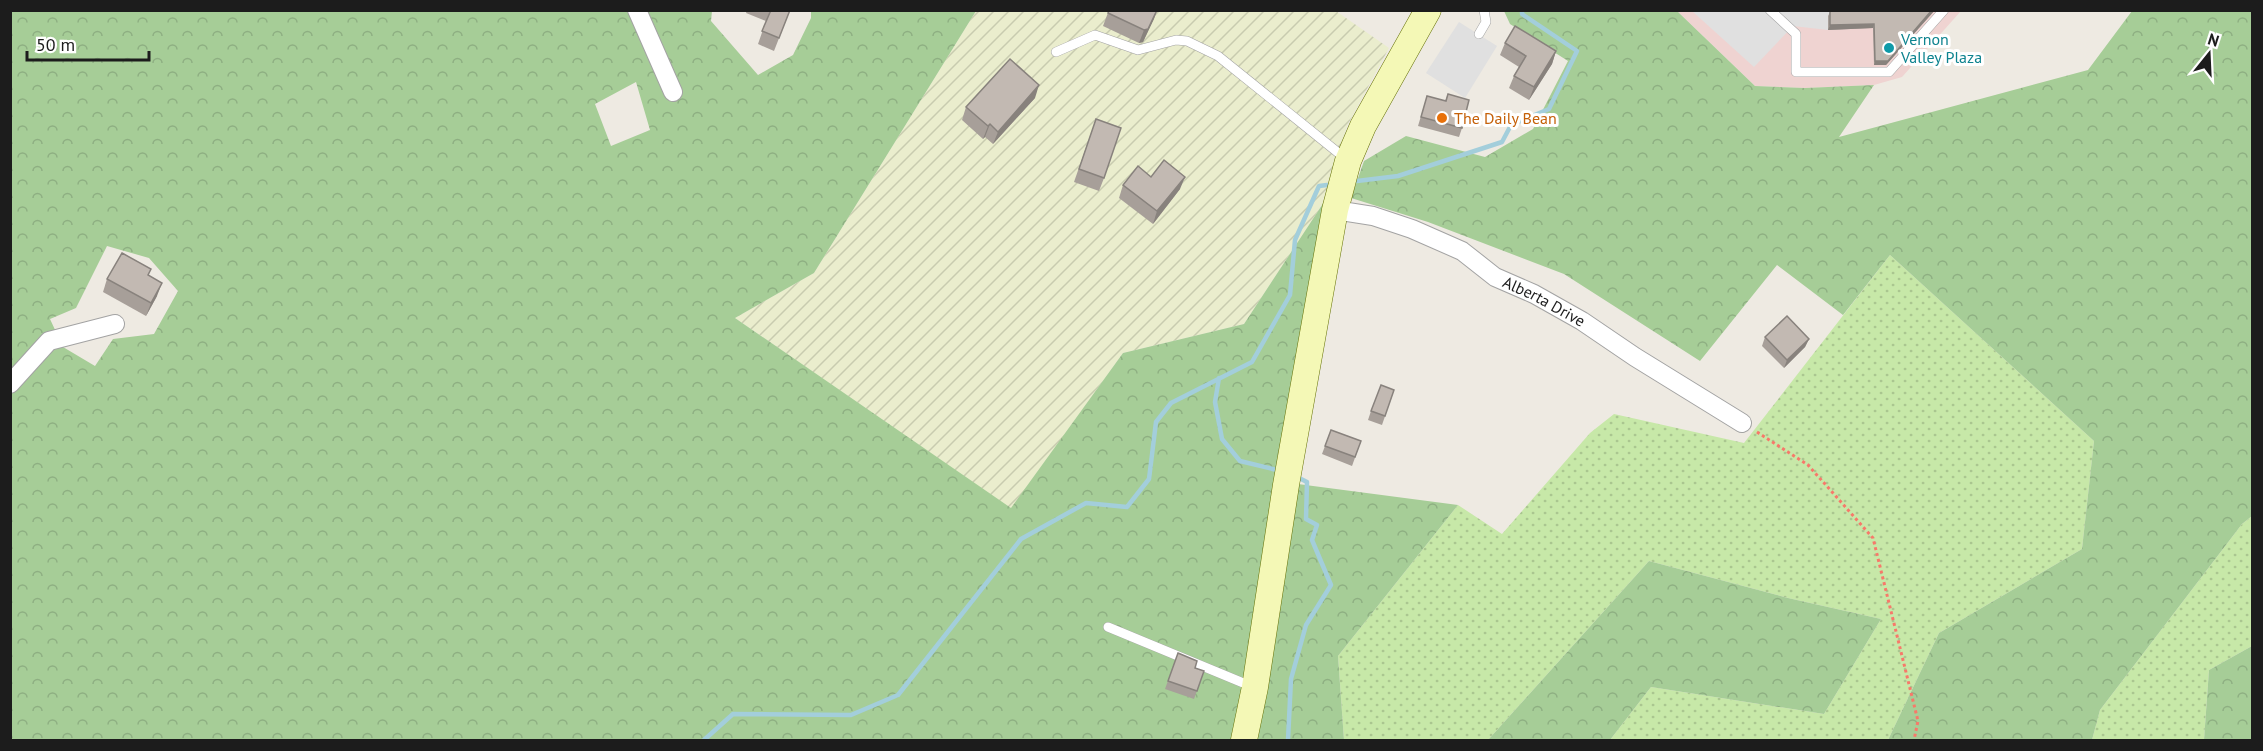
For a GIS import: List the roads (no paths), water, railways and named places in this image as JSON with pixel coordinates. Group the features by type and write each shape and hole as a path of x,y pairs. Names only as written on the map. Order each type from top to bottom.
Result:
{"main road":[{"path":"1244,741 1335,210 1348,161 1363,126 1428,10"},
{"path":"1385,86 1443,10"}],"street":[{"path":"637,10 673,92"},
{"name":"Alberta Drive","path":"1335,210 1373,216 1412,229 1462,251 1495,277 1534,294 1582,321 1635,357 1743,423"},
{"path":"10,384 49,341 115,324"}],"lane":[{"path":"1479,34 1486,22 1484,10"},
{"path":"1770,10 1796,34 1796,72 1889,72 1944,10"},
{"path":"1056,52 1095,35 1138,50 1176,40 1187,41 1218,56 1348,161"},
{"path":"1108,627 1203,668 1255,687"}],"waterway":[{"path":"1357,181 1398,176 1502,142 1511,125 1549,109 1577,51 1522,14 1522,10"},
{"path":"704,740 733,714 851,715 898,695 1021,539 1086,503 1127,507 1149,479 1156,422 1171,403 1252,362 1290,295 1295,240 1319,186 1327,185"},
{"path":"1219,378 1215,402 1222,439 1240,461 1281,471"},
{"path":"1288,740 1291,679 1306,625 1331,585 1312,540 1317,525 1306,519 1307,482 1297,477"}],"place":[{"name":"Vernon Valley Plaza","path":"1889,48"},
{"name":"The Daily Bean","path":"1442,118"}]}
